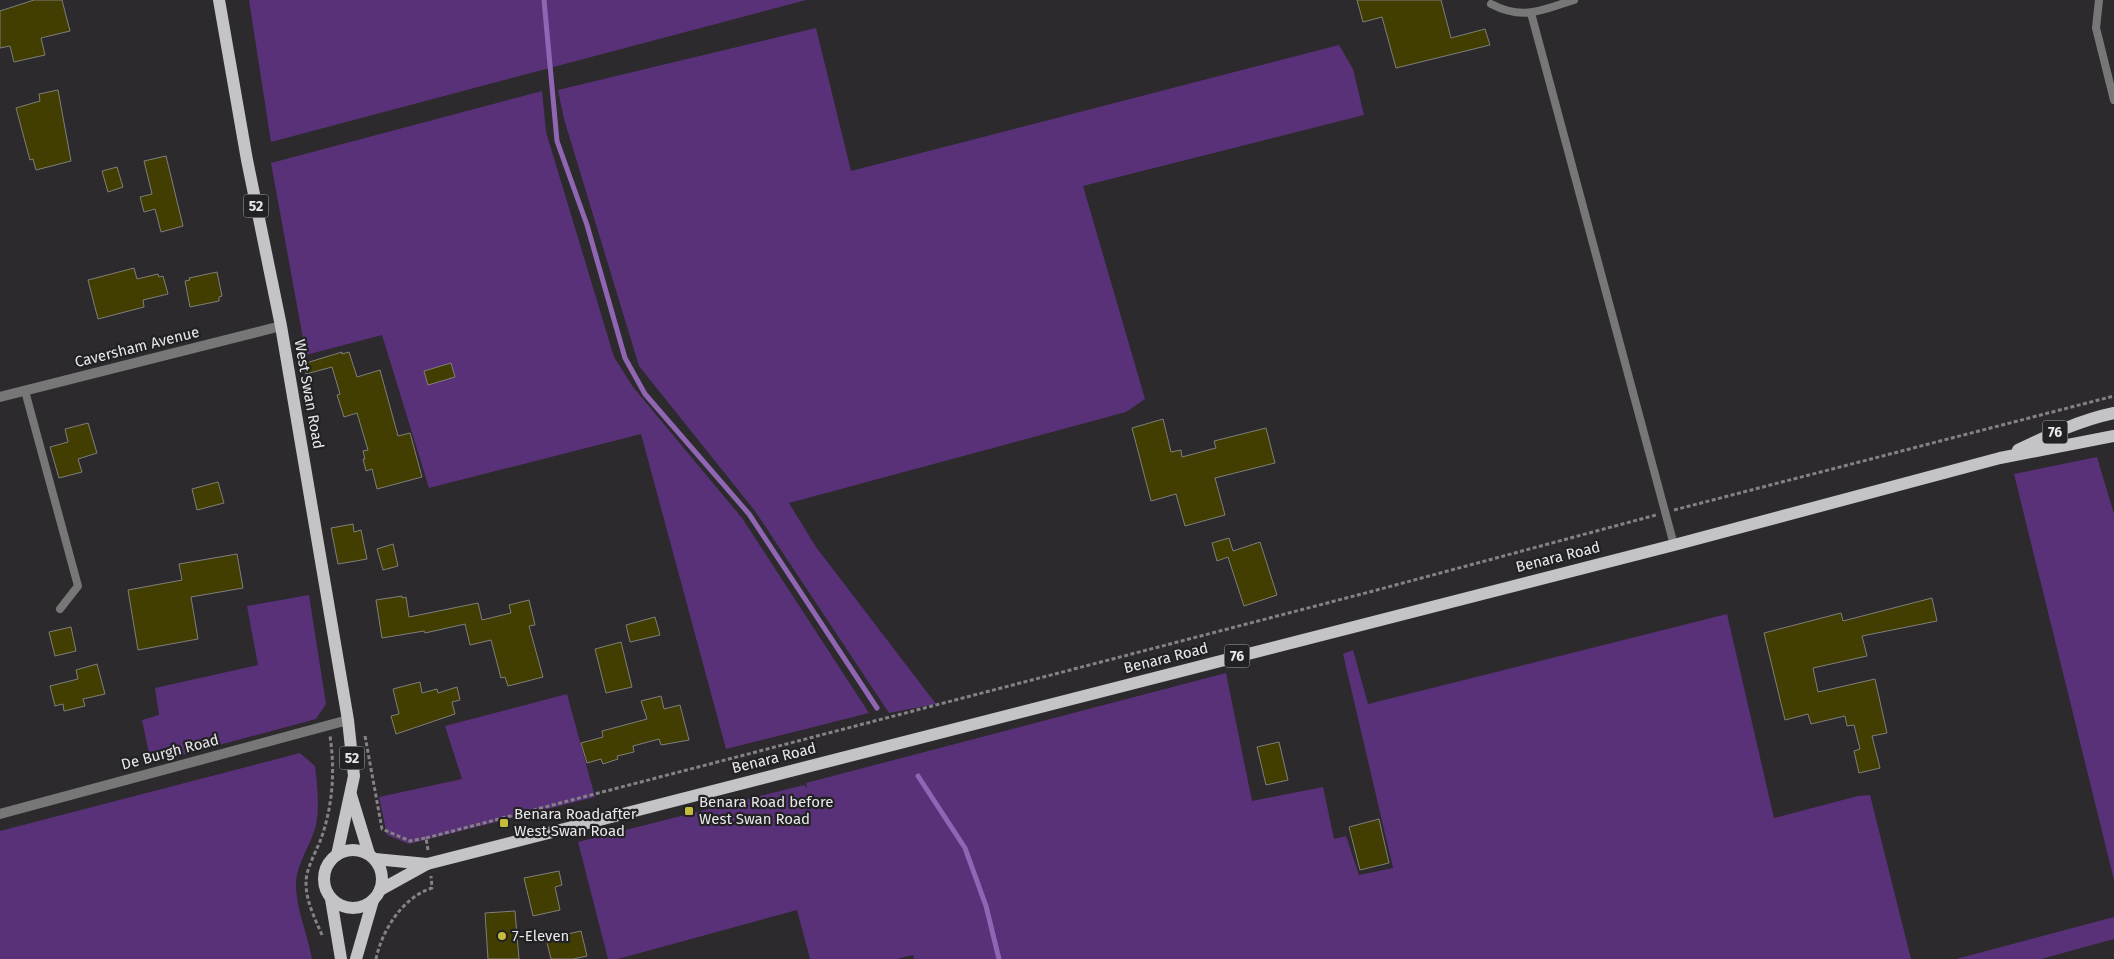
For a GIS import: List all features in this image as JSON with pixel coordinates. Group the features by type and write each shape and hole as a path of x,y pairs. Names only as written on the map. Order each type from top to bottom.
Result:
{"main road":[{"name":"West Swan Road","path":"219,0 245,151 281,326 348,720 354,776 337,855"},
{"name":"Benara Road","path":"2000,458 2059,430 2095,417 2114,413"},
{"name":"Benara Road","path":"377,895 427,864 1674,544 2000,458 2114,436"},
{"name":"West Swan Road","path":"351,795 372,857"},
{"path":"337,855 351,850 372,857"},
{"name":"52","path":"337,855 327,865 324,873 325,887 331,899 342,959"},
{"name":"Benara Road","path":"372,857 427,864"},
{"name":"52","path":"356,959 382,876 372,857"},
{"path":"331,899 339,905 355,908 377,895"}],"street":[{"name":"Caversham Avenue","path":"0,397 281,326"},
{"name":"De Burgh Road","path":"0,814 348,720"}],"lane":[{"path":"1491,4 1507,12 1532,13 1574,0"},
{"path":"2098,0 2096,28 2114,100"},
{"path":"1532,13 1674,544"},
{"path":"25,391 78,586 60,609"}],"path":[{"path":"426,838 1377,590 1665,512 2114,396"},
{"path":"323,938 312,909 306,882 309,868 322,836 331,799 333,759 329,725"}],"shaded area":[{"path":"249,0 806,0 271,142"},
{"path":"816,28 851,171 1339,45 1353,69 1364,115 1083,186 1145,399 1126,412 789,503 816,547 936,704 889,713 755,511 639,366 564,119 558,90"},
{"path":"542,91 546,132 614,357 633,387 742,518 869,713 726,749 641,434 429,488 382,335 306,355 271,163"},
{"path":"2097,457 2114,514 2114,880 2014,474"},
{"path":"309,595 326,704 316,719 167,759 149,753 142,720 159,715 155,688 258,665 247,606"},
{"path":"1727,614 1774,818 1858,796 1870,795 1911,959 914,959 913,955 897,959 810,959 797,910 618,959 608,959 578,842 804,785 807,788 806,783 1226,673 1252,801 1323,787 1334,839 1346,836 1359,875 1393,868 1343,654 1353,650 1368,704"},
{"path":"567,694 595,797 409,844 387,835 379,797 462,779 445,726"},
{"path":"300,753 315,766 318,796 318,811 314,833 296,879 298,905 312,959 0,959 0,831"},
{"path":"2114,917 2114,939 2041,959 1956,959"}],"building":[{"path":"34,0 62,0 70,31 41,38 45,55 14,62 10,46 0,48 0,11"},
{"path":"1357,0 1441,0 1451,38 1485,29 1490,45 1396,68 1382,17 1363,22"},
{"path":"58,90 71,161 36,170 33,159 30,160 16,108 40,101 39,94"},
{"path":"166,156 183,226 161,232 155,209 144,212 140,197 152,194 144,161"},
{"path":"117,167 123,187 108,192 102,171"},
{"path":"134,268 137,279 158,274 159,277 163,276 168,294 143,300 144,307 98,319 88,280"},
{"path":"217,272 222,296 219,297 219,301 190,307 185,281 190,280 189,278"},
{"path":"342,352 342,354 349,352 357,377 380,370 398,436 410,433 422,477 377,489 372,469 366,471 363,451 368,450 357,413 344,417 337,395 340,394 332,367 306,374 303,364"},
{"path":"451,363 455,377 428,385 424,371"},
{"path":"1163,419 1171,452 1181,450 1182,457 1216,448 1214,441 1266,428 1275,463 1215,478 1225,515 1185,526 1176,494 1151,501 1132,428"},
{"path":"88,423 97,453 78,459 82,472 59,478 50,447 68,442 65,429"},
{"path":"218,482 224,503 197,510 192,489"},
{"path":"353,524 354,532 361,530 367,559 338,564 331,528"},
{"path":"1229,538 1233,551 1260,542 1277,595 1244,606 1228,557 1217,561 1212,543"},
{"path":"393,544 398,566 383,570 377,549"},
{"path":"237,554 243,588 191,597 198,639 138,650 128,590 182,580 179,564"},
{"path":"402,596 402,598 406,597 409,617 478,603 482,620 511,613 509,605 529,600 535,625 529,626 543,677 508,686 505,677 501,678 491,640 470,645 465,624 425,633 424,631 382,638 376,600"},
{"path":"1932,598 1937,621 1862,636 1867,656 1813,668 1818,692 1875,679 1887,733 1872,736 1880,768 1859,773 1854,751 1860,749 1854,725 1847,726 1845,716 1811,724 1808,714 1785,720 1764,633 1841,613 1843,621"},
{"path":"655,617 660,635 630,642 626,625"},
{"path":"71,627 76,651 55,656 49,632"},
{"path":"621,642 632,687 606,693 595,649"},
{"path":"97,664 105,694 83,699 85,706 64,711 63,704 55,706 50,686 78,679 76,670"},
{"path":"420,682 422,693 437,689 438,693 457,687 460,700 452,702 455,714 396,734 391,716 399,714 393,689"},
{"path":"661,696 664,709 680,705 689,740 661,745 659,739 633,746 634,752 617,756 618,759 603,764 601,759 587,763 581,743 603,737 602,731 647,719 641,701"},
{"path":"1279,742 1288,780 1266,785 1257,747"},
{"path":"1379,819 1389,863 1360,870 1349,827"},
{"path":"559,871 562,885 555,887 560,910 533,916 524,878"},
{"name":"7-Eleven","path":"515,911 519,959 488,959 485,913"},
{"path":"581,931 587,956 573,959 551,959 546,939"}],"waterway":[{"path":"544,0 557,141 587,225 625,358 645,394 749,514 877,708"},
{"path":"918,776 965,848 986,906 999,959"}],"place":[{"name":"Benara Road before West Swan Road","path":"689,811"},
{"name":"Benara Road after West Swan Road","path":"504,823"},
{"name":"7-Eleven","path":"502,936"}]}
